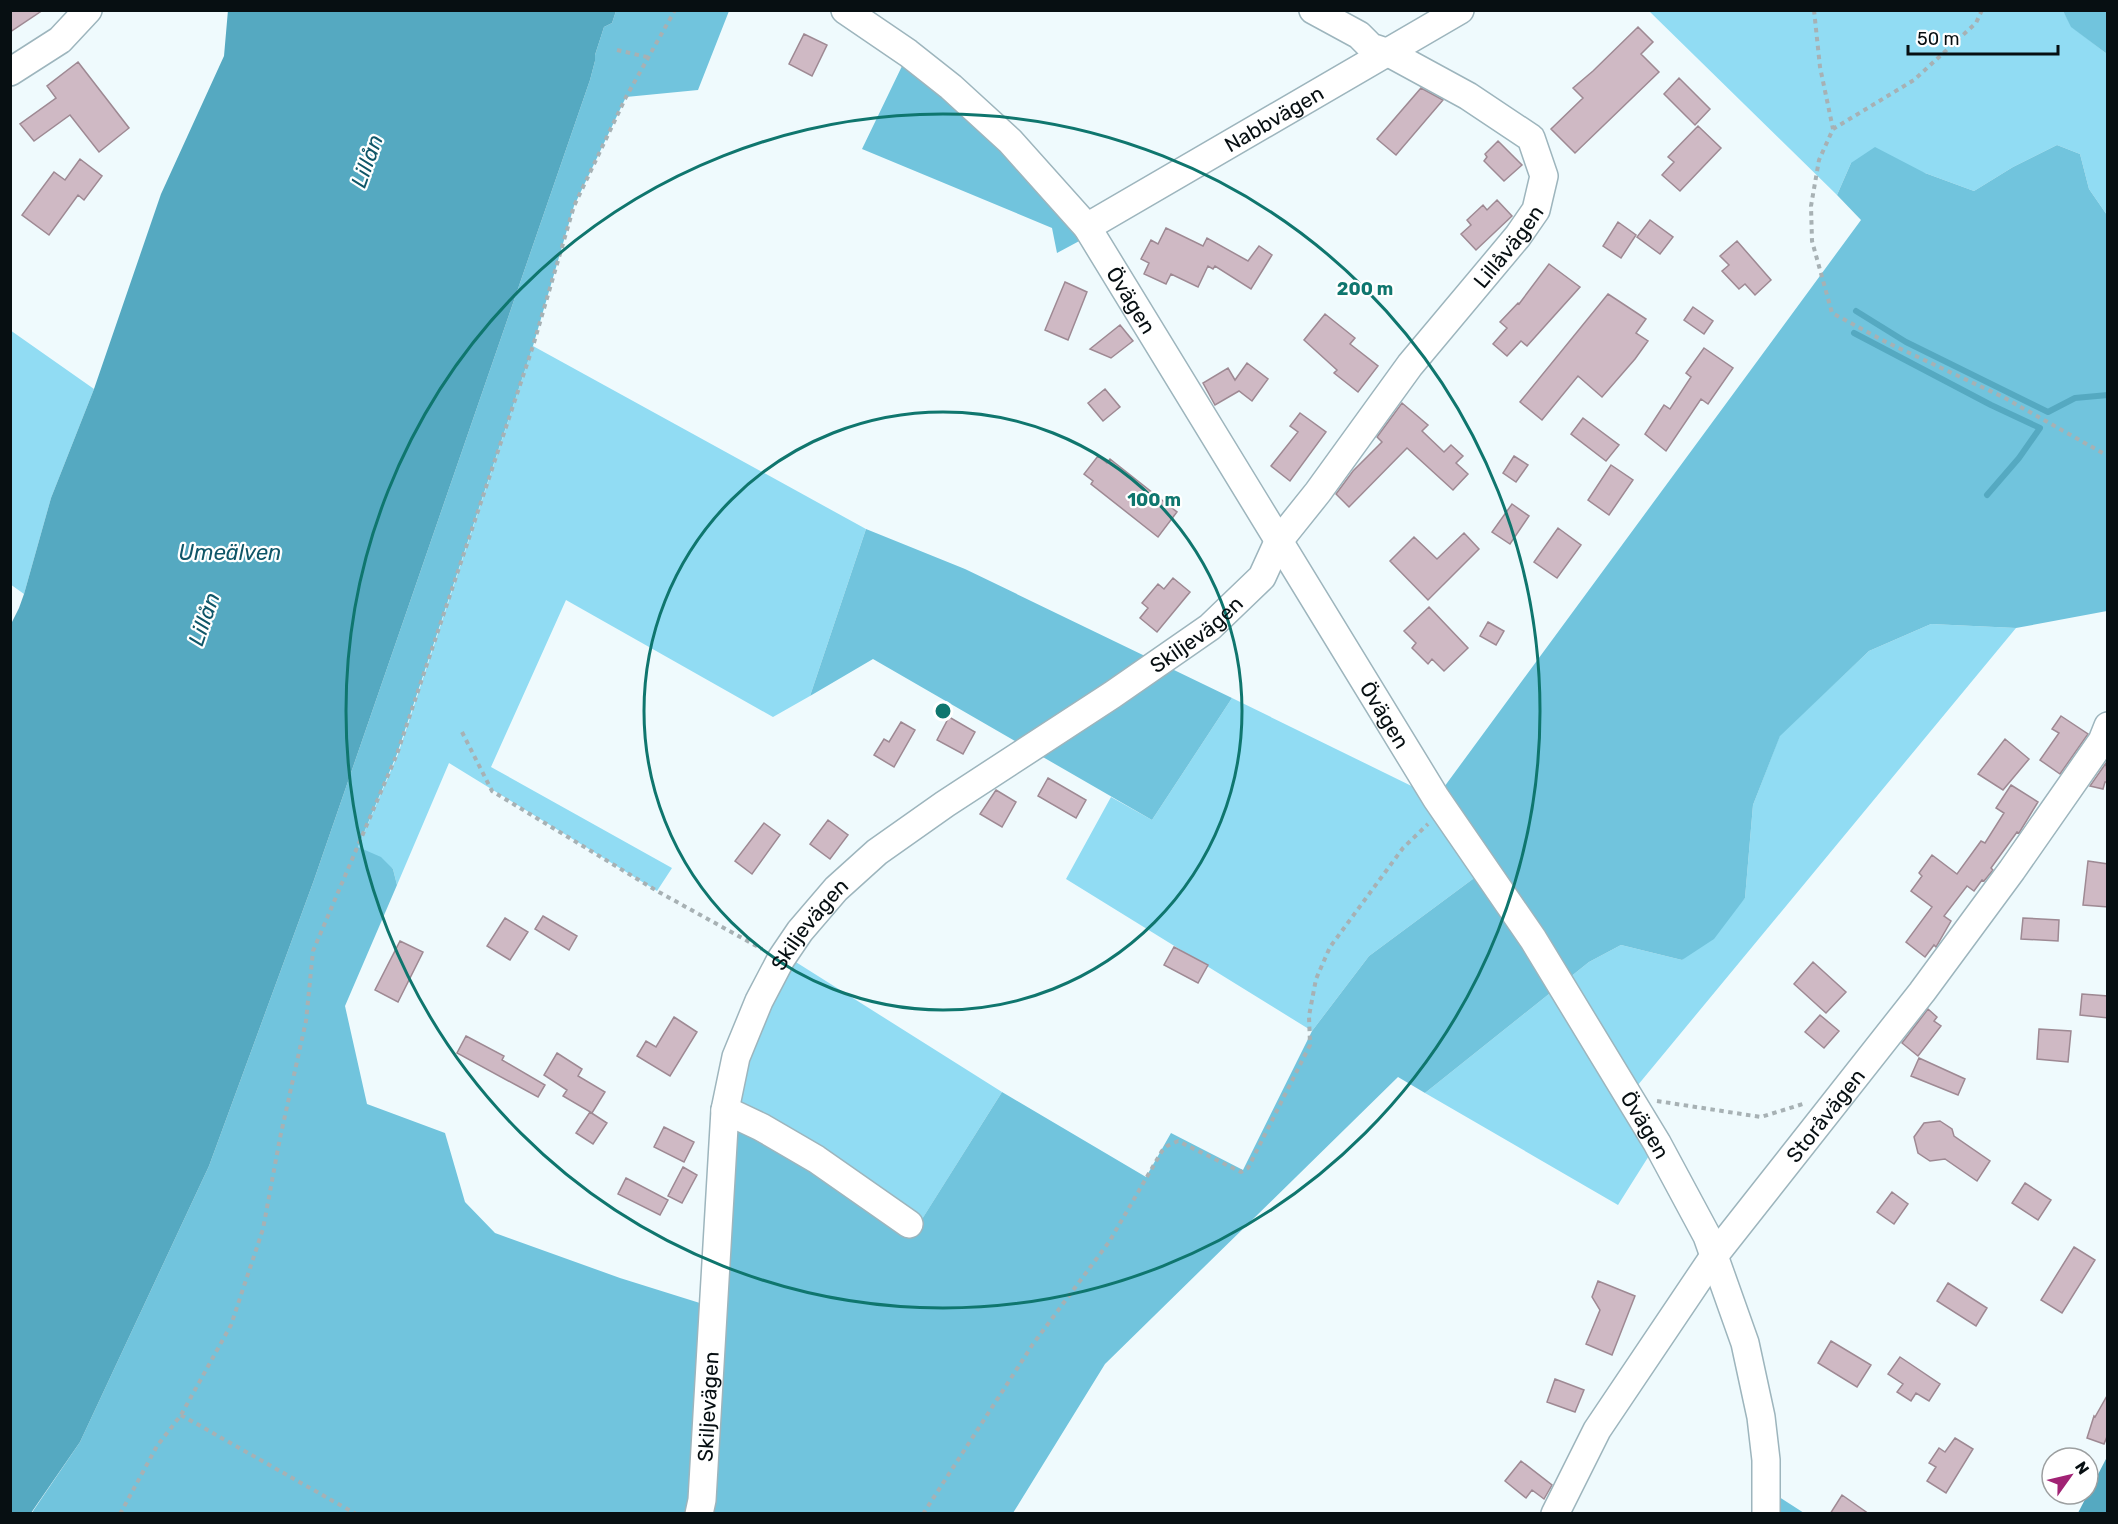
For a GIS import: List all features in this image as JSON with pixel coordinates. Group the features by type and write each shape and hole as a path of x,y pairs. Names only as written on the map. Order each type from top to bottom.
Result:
{"street":[{"path":"10,72 60,40 88,10"},
{"name":"Övägen","path":"845,10 909,53 951,87 1010,141 1087,227 1443,810 1533,939 1657,1143 1707,1236 1745,1343 1761,1417 1766,1460 1766,1514"},
{"name":"Lillåvägen","path":"1278,542 1318,492 1410,365 1518,236 1536,210 1544,176 1531,138 1468,96 1389,53 1371,47 1359,35 1313,10"},
{"name":"Nabbvägen","path":"1087,227 1460,10"},
{"name":"Skiljevägen","path":"699,1514 702,1500 725,1110 736,1057 759,1000 781,959 800,931 836,889 877,852 945,804 1113,695 1210,627 1262,577 1278,542"},
{"name":"Storåvägen","path":"1555,1514 1597,1430 1714,1256 1922,992 2012,870 2102,741 2108,726"},
{"path":"725,1110 761,1127 816,1159 909,1224"}],"path":[{"path":"120,1514 157,1446 181,1414 231,1325 263,1229 306,1021 314,951 398,754 533,346 574,206 647,57 675,10"},
{"path":"1814,10 1820,67 1833,129 1820,160 1811,206 1812,241 1832,312 1886,342 2003,397 2108,456"},
{"path":"1833,129 1914,80 1976,23 1982,10"},
{"path":"617,50 647,57"},
{"path":"462,732 492,791 657,891 781,959"},
{"path":"923,1514 1033,1344 1109,1242 1162,1151 1178,1141 1241,1172 1248,1168 1310,1045 1309,1016 1316,979 1330,947 1403,848 1443,810"},
{"path":"1628,1097 1761,1117 1844,1092"},
{"path":"181,1414 356,1514"}],"shaded area":[{"path":"616,11 729,11 698,90 626,97 574,206 533,346 397,754 358,847 381,857 393,869 397,885 345,1006 367,1104 445,1133 465,1202 495,1233 620,1278 703,1304 734,1120 912,1235 1002,1092 1146,1177 1171,1133 1243,1170 1312,1031 1369,956 1485,870 1436,798 1861,220 1837,195 1851,163 1875,147 1925,173 1974,191 2013,167 2057,145 2080,154 2089,189 2107,215 2107,611 2016,628 1931,624 1869,651 1780,736 1753,805 1745,898 1714,939 1682,960 1621,945 1589,962 1425,1093 1398,1077 1105,1364 1013,1513 31,1514 80,1442 209,1166 314,880 590,80 604,27 612,23"},
{"path":"1649,11 2063,11 2072,27 2107,54 2107,215 2089,189 2080,154 2057,145 2013,167 1974,191 1925,173 1851,163 1837,195"},
{"path":"2063,11 2107,11 2107,54 2071,27"},
{"path":"903,64 943,95 1004,152 1083,239 1057,253 1052,228 862,149"},
{"path":"10,330 94,389 51,498 24,594 10,584"},
{"path":"533,346 866,529 810,696 773,717 566,600 491,767 672,868 657,891 449,763 397,885 393,869 358,847 398,754"},
{"path":"866,529 965,569 1232,698 1152,820 873,659 810,696"},
{"path":"1931,624 2016,628 1628,1097 1657,1143 1618,1205 1425,1093 1589,962 1621,945 1682,960 1745,898 1753,805 1780,735 1869,651"},
{"path":"1232,698 1436,798 1485,870 1369,956 1312,1031 1066,879 1111,797 1152,820"},
{"path":"791,959 1002,1092 919,1224 736,1102 746,1061"},
{"path":"1767,1489 1804,1513 1766,1514"}],"water":[{"name":"Umeälven","path":"228,10 616,11 612,23 604,27 590,80 314,880 209,1166 80,1442 31,1513 11,1513 11,624 24,594 51,498 94,389 161,194 224,56"},
{"path":"2107,1457 2107,1513 2078,1513 2082,1506 2100,1506 2100,1470"}],"building":[{"path":"10,10 43,10 10,32"},
{"path":"1638,27 1653,42 1641,54 1659,72 1575,153 1551,129 1583,98 1573,88"},
{"path":"804,34 827,45 812,76 789,64"},
{"path":"78,62 129,128 99,152 70,115 34,141 20,124 56,98 47,86"},
{"path":"1679,78 1710,109 1695,125 1664,94"},
{"path":"1421,88 1443,100 1396,155 1377,139"},
{"path":"1698,126 1721,148 1680,191 1662,175 1674,162 1668,157"},
{"path":"1498,141 1522,165 1504,181 1484,161 1487,157 1485,154"},
{"path":"80,159 102,176 84,200 78,195 49,235 22,215 54,172 65,180"},
{"path":"1497,200 1512,216 1476,250 1461,234 1471,225 1467,220 1483,205 1487,210"},
{"path":"1650,220 1673,237 1660,254 1637,237"},
{"path":"1618,222 1636,235 1621,258 1603,246"},
{"path":"1166,228 1203,246 1207,238 1248,261 1259,246 1272,255 1251,289 1215,266 1213,269 1208,266 1198,287 1171,274 1166,284 1144,274 1149,263 1141,259 1151,240 1158,244"},
{"path":"1737,241 1771,280 1755,295 1745,284 1739,289 1722,271 1729,265 1720,256"},
{"path":"1549,264 1580,287 1527,346 1521,341 1507,356 1493,344 1507,328 1500,322 1519,304"},
{"path":"1065,282 1087,292 1068,340 1045,330"},
{"path":"1608,294 1646,319 1636,333 1648,341 1602,397 1578,376 1542,420 1520,402"},
{"path":"1693,307 1713,321 1704,334 1684,320"},
{"path":"1325,314 1355,338 1350,344 1378,366 1358,392 1334,373 1337,370 1304,340"},
{"path":"1120,325 1133,341 1111,358 1090,349"},
{"path":"1704,348 1733,368 1708,404 1701,399 1666,451 1645,434 1664,405 1670,409 1691,377 1686,373"},
{"path":"1247,363 1268,379 1252,401 1239,391 1215,405 1203,383 1228,368 1235,380"},
{"path":"1105,389 1120,407 1103,421 1088,403"},
{"path":"1402,403 1428,425 1422,431 1444,452 1451,445 1463,456 1456,463 1468,474 1453,490 1407,448 1349,507 1336,494 1353,471 1382,442 1377,437"},
{"path":"1300,413 1326,432 1290,481 1271,466 1298,432 1290,426"},
{"path":"1583,418 1619,445 1606,461 1571,434"},
{"path":"1098,456 1107,463 1110,459 1177,512 1158,537 1091,484 1093,481 1084,474"},
{"path":"1514,456 1528,465 1516,482 1503,473"},
{"path":"1611,465 1633,480 1609,515 1588,500"},
{"path":"1512,504 1529,516 1510,544 1492,532"},
{"path":"1558,528 1581,545 1557,578 1534,562"},
{"path":"1464,533 1479,549 1428,600 1390,561 1414,537 1437,559"},
{"path":"1173,578 1190,592 1157,632 1140,618 1148,608 1142,603 1158,584 1164,589"},
{"path":"1429,607 1468,648 1444,671 1432,659 1428,664 1412,648 1416,643 1404,631"},
{"path":"1488,622 1504,631 1496,645 1480,636"},
{"path":"2061,716 2088,734 2060,774 2040,760 2059,733 2052,729"},
{"path":"949,717 975,732 963,754 937,740"},
{"path":"901,722 915,730 894,767 874,755 884,739 889,742"},
{"path":"2005,739 2029,759 2003,790 1978,774"},
{"path":"2106,763 2108,782 2105,782 2103,789 2090,786"},
{"path":"1048,778 1086,800 1076,818 1038,796"},
{"path":"2011,785 2038,802 2019,833 2017,832 1984,881 1982,880 1974,891 1967,886 1944,916 1951,921 1936,947 1934,945 1925,957 1906,942 1932,907 1911,891 1922,876 1919,873 1932,855 1957,874 1981,841 1985,843 2004,813 1996,808"},
{"path":"996,790 1016,802 1002,827 980,814"},
{"path":"828,820 848,835 830,859 810,844"},
{"path":"764,823 780,835 752,874 735,861"},
{"path":"2088,861 2108,864 2108,907 2083,905"},
{"path":"543,916 577,936 569,950 535,929"},
{"path":"505,918 528,932 510,960 487,946"},
{"path":"2023,918 2059,920 2058,941 2021,939"},
{"path":"400,941 423,952 398,1002 375,990"},
{"path":"1174,947 1208,965 1198,983 1164,965"},
{"path":"1813,962 1846,992 1826,1013 1794,984"},
{"path":"2082,994 2108,996 2108,1018 2080,1015"},
{"path":"1928,1009 1937,1017 1934,1021 1941,1026 1918,1056 1902,1043"},
{"path":"1820,1015 1839,1031 1824,1048 1805,1032"},
{"path":"674,1017 697,1032 670,1076 637,1056 646,1041 656,1047"},
{"path":"2039,1029 2071,1031 2068,1062 2037,1059"},
{"path":"466,1036 504,1056 502,1060 545,1085 538,1097 457,1053"},
{"path":"557,1053 582,1069 578,1076 605,1092 592,1113 563,1096 567,1090 544,1075"},
{"path":"1919,1058 1965,1079 1958,1095 1911,1076"},
{"path":"590,1112 607,1123 593,1144 576,1133"},
{"path":"1940,1121 1952,1129 1954,1136 1990,1161 1977,1181 1945,1159 1930,1161 1918,1153 1914,1137 1924,1123"},
{"path":"664,1127 694,1142 684,1162 654,1147"},
{"path":"683,1167 697,1175 682,1203 668,1196"},
{"path":"626,1178 668,1200 660,1215 618,1194"},
{"path":"2025,1183 2051,1200 2038,1220 2012,1203"},
{"path":"1892,1192 1908,1204 1894,1224 1877,1212"},
{"path":"2074,1247 2095,1260 2062,1313 2041,1300"},
{"path":"1598,1281 1635,1296 1612,1355 1586,1344 1600,1310 1592,1297"},
{"path":"1948,1283 1987,1308 1976,1326 1937,1301"},
{"path":"1831,1341 1871,1365 1857,1387 1818,1363"},
{"path":"1900,1357 1940,1384 1929,1401 1916,1393 1911,1401 1897,1392 1903,1384 1888,1374"},
{"path":"1555,1379 1584,1390 1575,1412 1547,1402"},
{"path":"2108,1394 2108,1434 2104,1444 2087,1438 2094,1416"},
{"path":"1955,1438 1973,1449 1946,1493 1927,1481 1936,1467 1929,1463 1939,1448 1945,1452"},
{"path":"1521,1461 1552,1485 1544,1499 1532,1490 1526,1498 1505,1481"},
{"path":"1842,1495 1869,1514 1830,1514"}],"waterway":[{"path":"1856,311 1906,342 2048,412 2075,398 2108,395"},
{"path":"1854,333 1991,405 2040,428 2019,458 1987,495"}],"water label":[{"name":"Lillån","path":"367,161"},
{"name":"Lillån","path":"204,619"}]}
